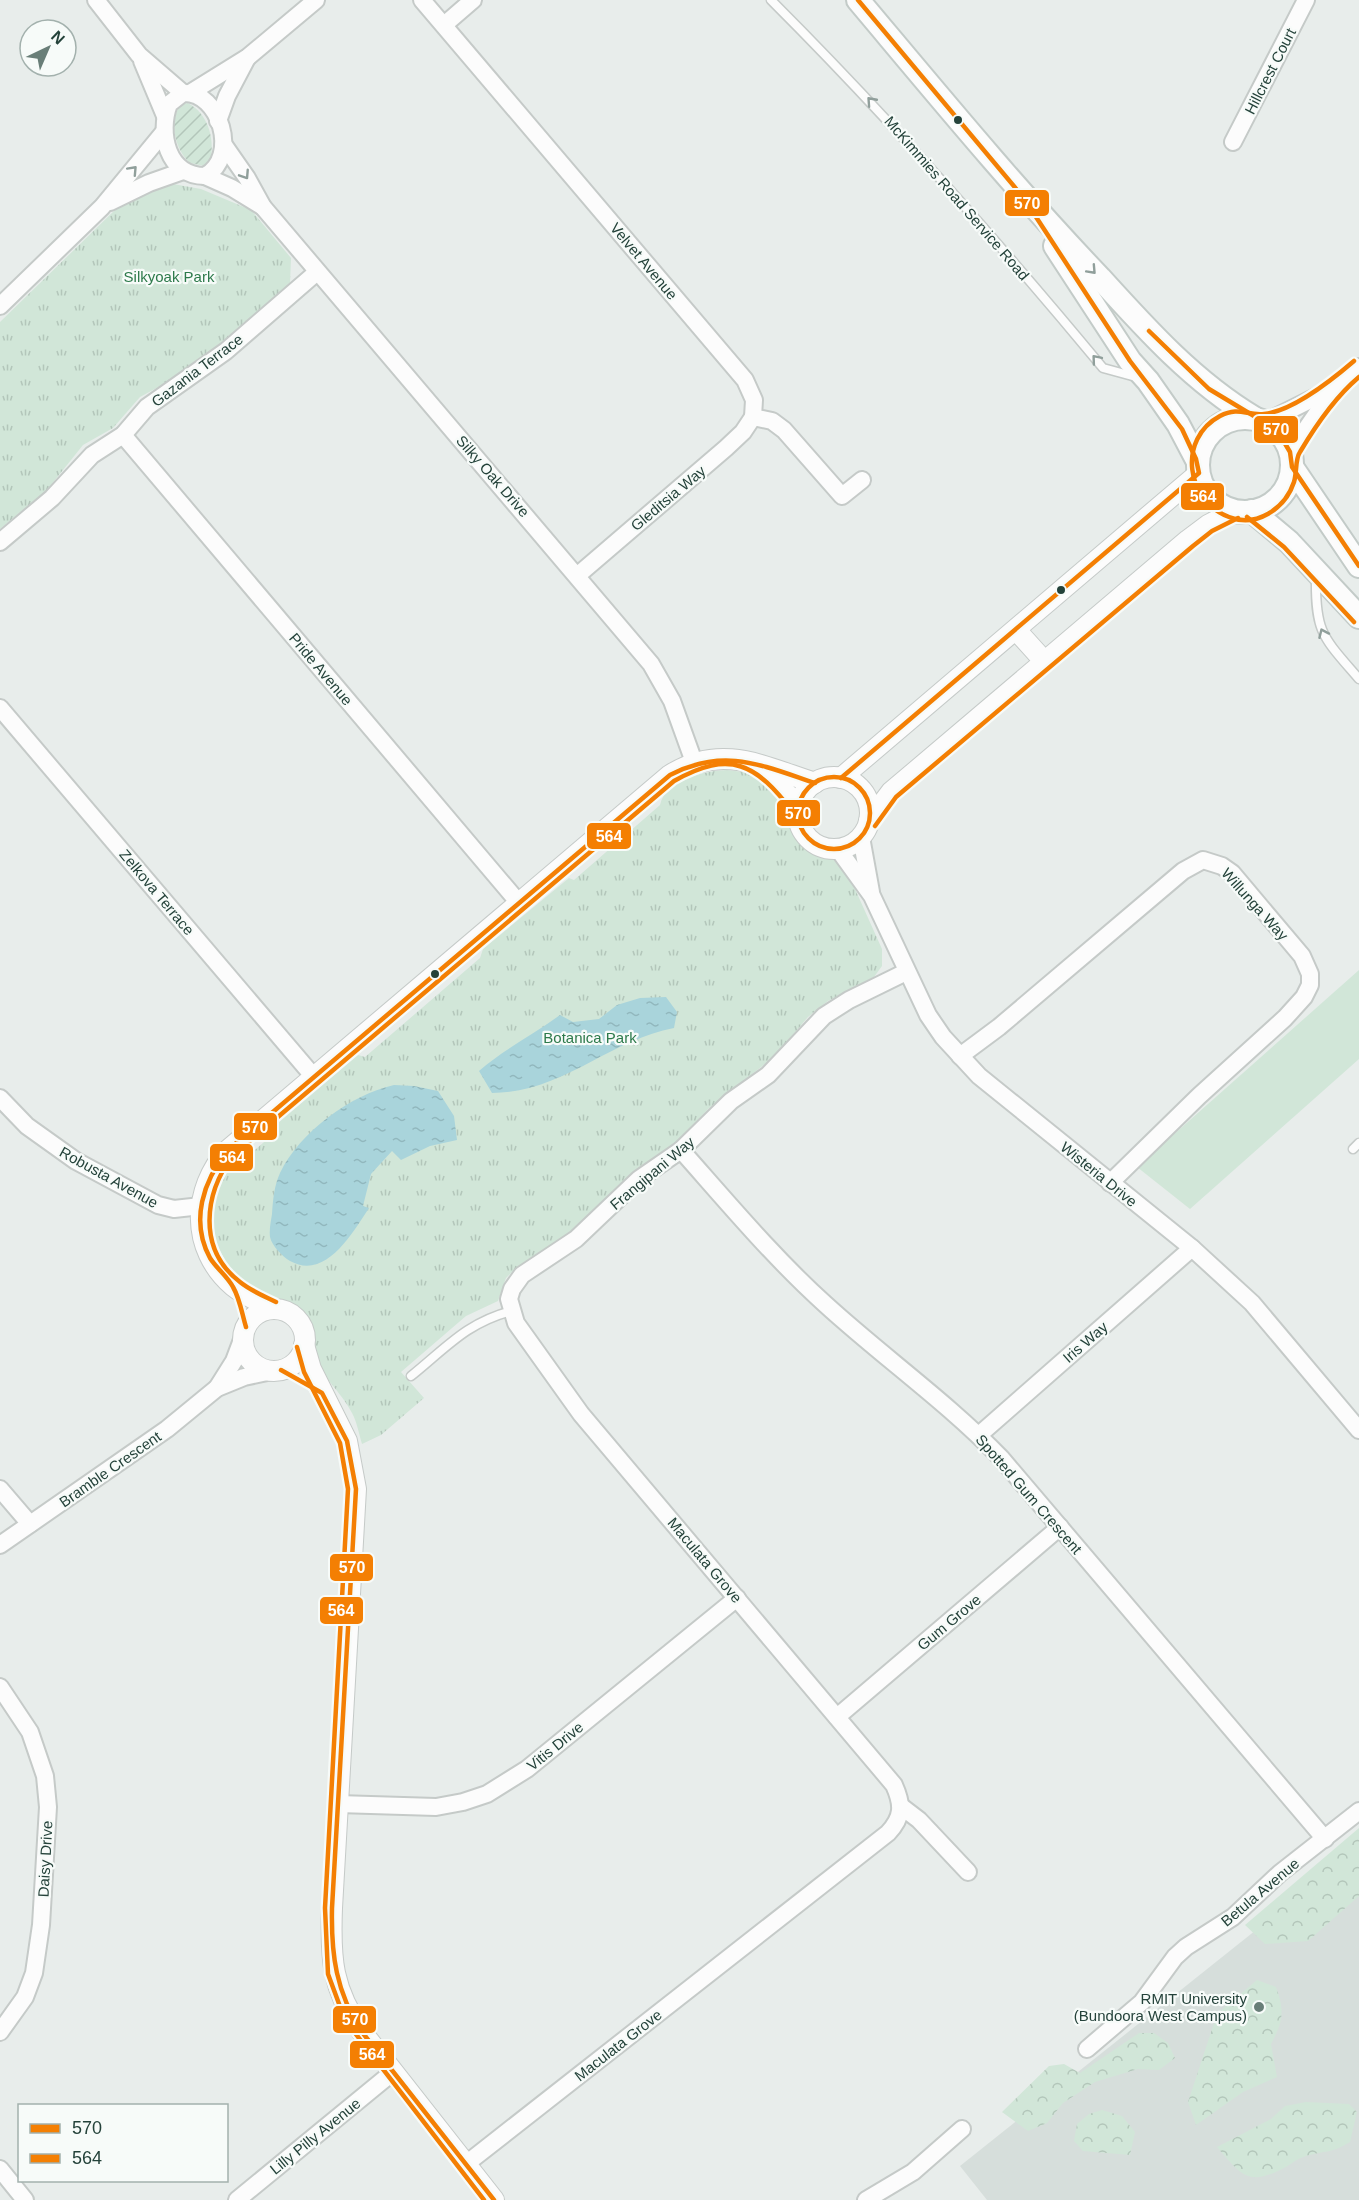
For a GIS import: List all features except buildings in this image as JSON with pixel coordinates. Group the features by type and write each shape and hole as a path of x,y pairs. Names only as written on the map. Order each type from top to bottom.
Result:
{"main road":[{"path":"858,0 1023,197 1158,340 1209,388 1277,430 1291,459 1359,566"},
{"path":"1023,197 1130,360 1178,424 1208,493 1225,507 1244,511 1289,542 1359,617"},
{"path":"1198,467 1202,446 1210,432 1223,423 1238,418 1260,420"},
{"path":"1244,511 1267,506 1280,496 1288,482 1291,459"}],"street":[{"path":"96,0 139,55 187,93 207,103 218,121 224,145 223,158 218,167 205,177 183,171 149,183 102,207"},
{"path":"0,306 102,207 164,124 169,104 248,57 316,0"},
{"name":"Velvet Avenue","path":"422,0 746,380 754,400 753,417"},
{"path":"444,25 473,0"},
{"name":"Hillcrest Court","path":"1233,142 1306,0"},
{"path":"139,55 164,124 170,154 183,171"},
{"path":"218,121 227,96 248,57"},
{"name":"Silky Oak Drive","path":"224,145 247,178 263,207 578,575 651,664 662,680 694,762"},
{"name":"Silky Oak Drive","path":"205,177 232,188 263,207"},
{"name":"Gazania Terrace","path":"0,542 51,498 92,455 123,435 147,407 226,351 317,272"},
{"path":"1291,459 1336,387 1359,367"},
{"path":"1260,420 1336,387"},
{"path":"753,417 772,421 784,429 842,496 862,480"},
{"name":"Gleditsia Way","path":"578,575 726,448 743,432 753,417"},
{"name":"Pride Avenue","path":"123,435 519,903"},
{"path":"841,778 1017,631 1198,467"},
{"path":"865,829 870,810 861,789 841,778 823,779 807,789 799,807 801,829 816,844 837,849 846,847 865,829 891,792 1188,540 1208,525 1244,511"},
{"path":"1017,631 1045,662"},
{"name":"Zelkova Terrace","path":"0,708 314,1077"},
{"path":"494,2200 348,2012 334,1975 331,1930 356,1489 347,1441 311,1369 304,1345 302,1327 290,1314 273,1309 233,1286 208,1254 203,1238 201,1206 210,1173 218,1161 670,775 694,762 729,758 744,760 815,783"},
{"path":"763,767 799,807"},
{"name":"Wisteria Drive","path":"865,829 872,896"},
{"name":"Wisteria Drive","path":"837,849 872,896 928,1015 960,1056 979,1077 1192,1248 1252,1303 1359,1430"},
{"name":"Willunga Way","path":"960,1056 999,1027 1183,871 1203,860 1222,866 1232,873 1302,956 1310,974 1310,985 1304,997 1285,1018 1199,1096 1110,1183"},
{"name":"Frangipani Way","path":"511,1311 512,1289 522,1275 576,1239 639,1179 681,1150 731,1101 768,1075 824,1016 849,1000 906,972"},
{"name":"Robusta Avenue","path":"0,1098 27,1126 76,1161 158,1205 174,1209 201,1206"},
{"name":"Spotted Gum Crescent","path":"681,1150 794,1275 877,1350 979,1435 1325,1839"},
{"name":"Iris Way","path":"979,1435 1192,1248"},
{"path":"233,1286 244,1332 244,1347 254,1364 277,1370 322,1393"},
{"path":"244,1332 257,1314 273,1309"},
{"name":"Maculata Grove","path":"511,1311 516,1323 581,1414 894,1785 902,1807 919,1820 968,1872"},
{"name":"Bramble Crescent","path":"217,1388 234,1361 244,1332"},
{"path":"277,1370 296,1361 304,1345"},
{"name":"Bramble Crescent","path":"0,1545 167,1429 217,1388 244,1377 277,1370"},
{"path":"0,1489 30,1524"},
{"name":"Gum Grove","path":"837,1717 1060,1527"},
{"name":"Vitis Drive","path":"338,1804 436,1807 487,1794 527,1768 737,1598"},
{"name":"Daisy Drive","path":"0,1687 30,1732 45,1776 48,1807 41,1925 34,1973 25,1997 0,2032"},
{"name":"Maculata Grove","path":"466,2164 888,1833 896,1825 902,1807"},
{"name":"Betula Avenue","path":"1087,2049 1142,2002 1175,1957 1186,1947 1233,1917 1267,1884 1359,1811"},
{"name":"Lilly Pilly Avenue","path":"237,2200 393,2072"},
{"path":"866,2200 913,2172 962,2129"},
{"path":"0,2169 25,2200"}],"lane":[{"name":"McKimmies Road Service Road","path":"771,0 855,84 951,189 1103,368 1148,381"},
{"path":"1316,571 1315,614 1326,640 1359,679"},
{"path":"411,1376 473,1325 485,1318 511,1311"}],"shaded area":[{"name":"RMIT University (Bundoora West Campus)","path":"1359,1848 1359,2200 987,2200 960,2166"}],"green space":[{"path":"188,103 205,120 210,134 211,158 204,166 190,163 180,151 177,143 174,127 177,111 181,104"},
{"name":"Silkyoak Park","path":"173,184 201,189 251,210 291,258 290,284 188,371 140,397 113,428 83,445 47,490 0,529 0,322 116,209 144,193"},
{"name":"Botanica Park","path":"727,770 743,772 760,779 787,804 802,839 814,849 837,861 851,880 882,949 882,966 874,977 828,1001 808,1017 775,1056 708,1109 676,1144 633,1173 579,1226 515,1269 506,1278 498,1301 466,1316 401,1372 424,1398 381,1435 362,1444 352,1413 316,1361 304,1318 295,1308 250,1287 230,1267 220,1252 213,1218 214,1201 220,1184 229,1168 242,1153 249,1155 278,1130 278,1123 358,1055 365,1057 480,958 483,949 569,878 574,880 660,805 670,789 688,778 708,772"},
{"path":"1359,970 1359,1059 1190,1209 1137,1167"},
{"path":"1359,1828 1359,1896 1308,1941 1265,1944 1245,1925"},
{"path":"1257,1980 1276,1987 1281,2003 1280,2023 1271,2044 1277,2077 1243,2092 1196,2125 1188,2102 1217,2014"},
{"path":"1139,2033 1154,2033 1168,2043 1175,2058 1159,2070 1138,2069 1095,2082 1063,2103 1047,2123 1028,2131 1002,2112 1049,2066 1064,2064 1080,2073"},
{"path":"1306,2102 1349,2104 1357,2112 1350,2142 1333,2150 1303,2157 1273,2173 1254,2177 1240,2171 1217,2147 1271,2119 1285,2106"},
{"path":"1102,2110 1122,2116 1135,2132 1130,2155 1083,2151 1074,2141 1077,2124 1089,2114"}],"water":[{"path":"666,997 677,1012 674,1028 628,1043 541,1085 517,1091 492,1093 479,1071 560,1015 573,1022 599,1019 617,1005 640,998"},
{"path":"394,1085 438,1091 454,1116 457,1140 430,1146 401,1160 392,1151 371,1174 363,1206 369,1208 337,1251 315,1265 303,1265 290,1261 275,1247 270,1234 273,1198 280,1173 300,1143 328,1117 360,1097"}],"transit line":[{"name":"570","path":"841,778 1199,473 1196,459 1182,429 1130,361 1023,197 858,0"},
{"name":"570","path":"1149,331 1209,389 1277,430 1290,452 1292,467 1359,566"},
{"name":"564","path":"1354,361 1324,385 1287,407 1264,414 1227,413 1206,426 1197,439 1192,469 1203,498 1215,509 1239,520 1259,518 1277,508 1290,492 1295,478 1298,455 1306,442 1334,402 1359,377"},
{"name":"564","path":"1247,517 1284,547 1354,622"},
{"name":"564","path":"875,826 896,797 1193,546 1212,531 1238,518"},
{"name":"570","path":"246,1327 235,1292 228,1279 210,1258 201,1230 200,1216 206,1188 228,1150 670,775 708,762 725,760 760,765 815,783"},
{"name":"564","path":"276,1302 244,1285 226,1269 211,1238 211,1204 223,1170 233,1155 674,781 711,766 727,764 741,766 767,782 793,812"},
{"name":"570","path":"834,777 854,783 864,793 870,813 864,833 854,843 834,849 814,843 804,833 798,813 804,793 814,783 834,777"},
{"name":"564","path":"297,1347 304,1372 340,1443 348,1489 325,1908 328,1974 345,2020 484,2200"},
{"name":"570","path":"281,1370 322,1393 347,1441 356,1489 332,1908 337,1973 346,2002 362,2032 494,2200"}],"place":[{"name":"RMIT University (Bundoora West Campus)","path":"1259,2007"}]}
